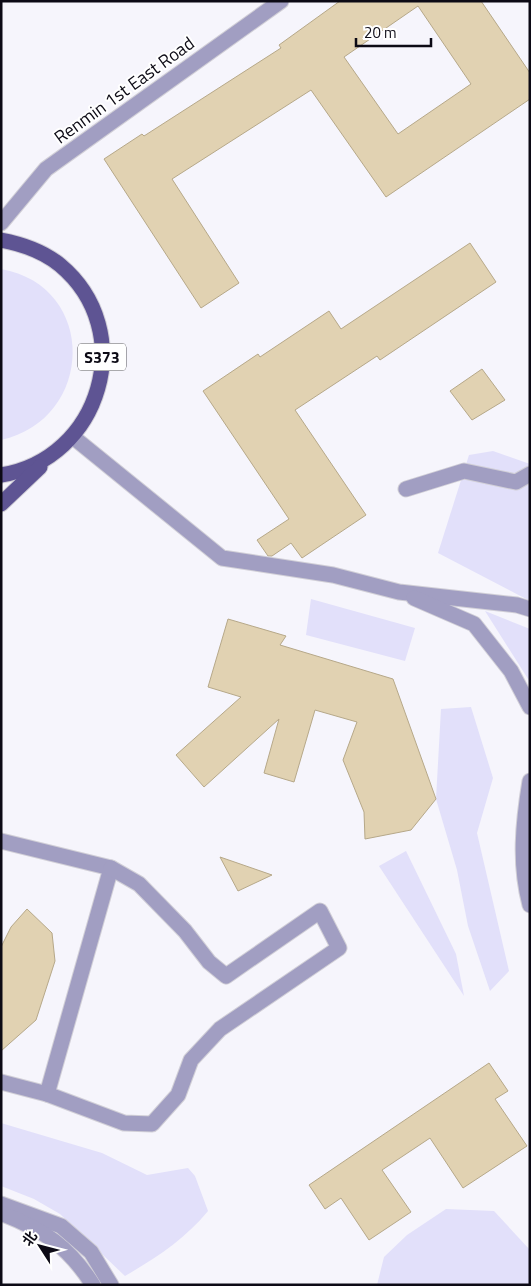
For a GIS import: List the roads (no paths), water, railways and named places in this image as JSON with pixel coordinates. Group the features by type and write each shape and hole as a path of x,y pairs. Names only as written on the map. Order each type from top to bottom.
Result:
{"main road":[{"name":"S373","path":"1,240 27,246 60,265 85,294 100,329 103,367 94,405 73,437 1,504"},
{"name":"S373","path":"1,475 19,472 51,457"}],"street":[{"name":"Renmin 1st East Road","path":"1,223 46,169 281,1"},
{"path":"73,437 222,558 333,575 399,592 517,605 530,609"},
{"path":"406,489 464,471 523,484 530,474"},
{"path":"399,592 474,624 511,671 530,707"},
{"path":"530,780 522,836 526,888 530,905"},
{"path":"1,841 111,868 139,884 185,931 209,962 226,976 320,911 339,948 220,1029 191,1060 178,1095 152,1124 124,1123 47,1094 1,1082"},
{"path":"47,1094 111,868"},
{"path":"1,1204 61,1226 91,1252 111,1285"},
{"path":"1,1213 55,1240 79,1263 93,1285"}]}
